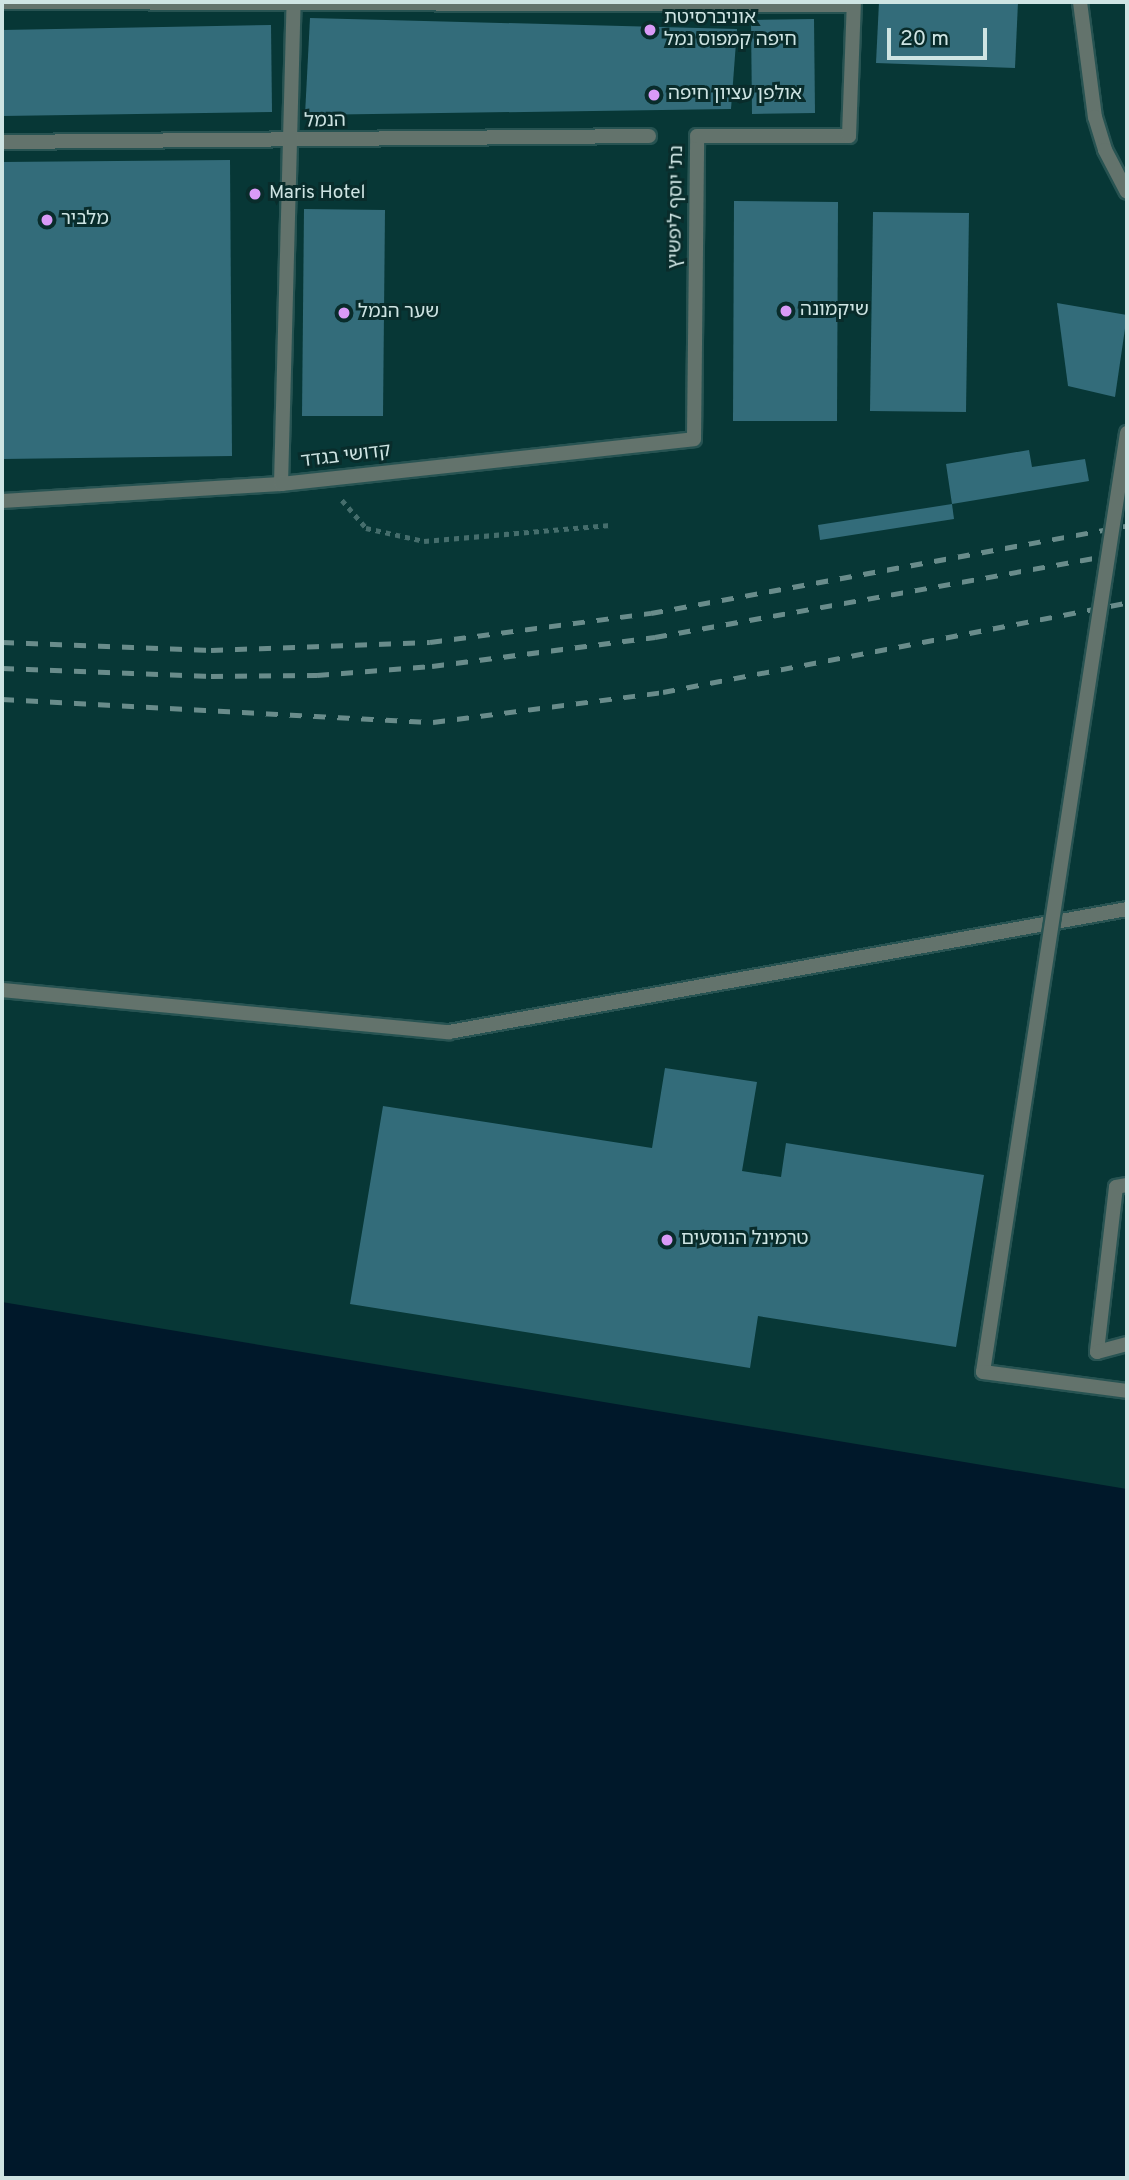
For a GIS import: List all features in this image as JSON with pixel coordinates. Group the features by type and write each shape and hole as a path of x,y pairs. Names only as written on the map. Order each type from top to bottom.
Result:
{"street":[{"path":"3,2 853,3"},
{"path":"1080,2 1095,117 1105,150 1127,192"},
{"path":"281,484 294,3"},
{"name":"נת' יוסף ליפשיץ","path":"694,439 697,136 849,136 853,3"},
{"name":"הנמל","path":"2,142 649,136"},
{"path":"1127,433 983,1372 1127,1391"},
{"name":"קדושי בגדד","path":"2,501 281,484 461,462 694,439"},
{"path":"2,990 449,1032 1127,909"},
{"path":"1127,1185 1116,1187 1097,1352 1127,1344"}],"path":[{"path":"332,478 344,504 366,528 424,541 610,525"}],"water":[{"path":"2,1302 1127,1489 1127,2178 2,2178"}],"building":[{"path":"879,2 1018,2 1015,68 876,63"},
{"path":"310,18 737,29 731,109 305,115"},
{"path":"814,19 815,113 752,114 751,20"},
{"path":"271,25 272,112 2,116 2,30"},
{"path":"230,160 232,456 2,459 2,162"},
{"name":"שיקמונה","path":"734,201 838,202 837,421 733,421"},
{"name":"שער הנמל","path":"304,209 385,210 383,416 302,416"},
{"path":"873,212 969,213 966,412 870,411"},
{"path":"1057,303 1127,315 1115,397 1068,386"},
{"path":"1029,450 1032,467 1085,459 1089,481 952,504 946,464"},
{"path":"952,504 954,519 820,540 818,525"},
{"name":"טרמינל הנוסעים","path":"665,1068 757,1082 742,1171 781,1177 786,1143 984,1175 956,1347 758,1316 750,1368 350,1304 383,1106 652,1148"}],"railway":[{"path":"2,642 211,650 430,642 651,613 1127,526"},
{"path":"2,668 211,676 317,675 432,666 655,637 1127,552"},
{"path":"2,699 433,722 663,692 1127,603"}],"place":[{"name":"אוניברסיטת חיפה קמפוס נמל","path":"650,30"},
{"name":"אולפן עציון חיפה","path":"654,95"},
{"name":"Maris Hotel","path":"255,194"},
{"name":"מלביר","path":"47,220"},
{"name":"שיקמונה","path":"786,311"},
{"name":"שער הנמל","path":"344,313"},
{"name":"טרמינל הנוסעים","path":"667,1240"}]}
